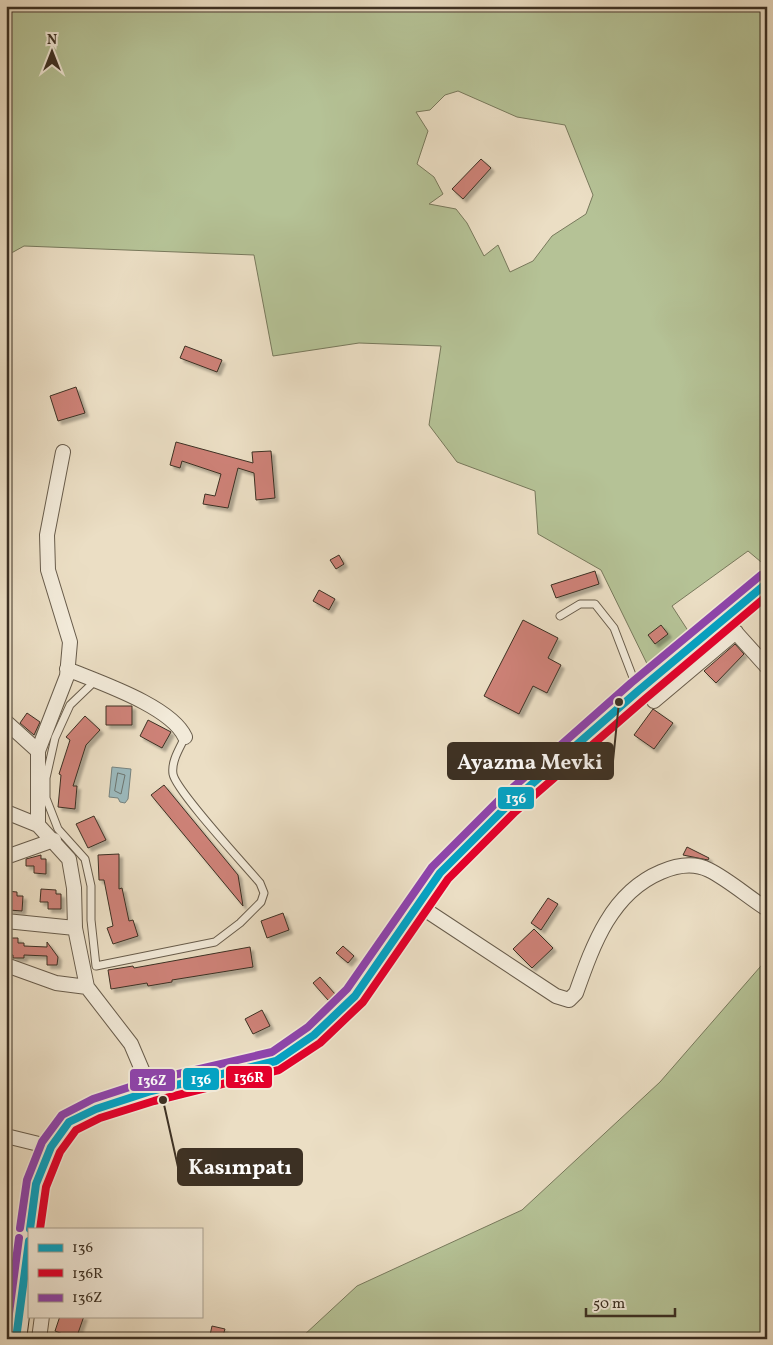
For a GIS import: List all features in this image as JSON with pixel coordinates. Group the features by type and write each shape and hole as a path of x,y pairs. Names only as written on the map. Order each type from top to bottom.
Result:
{"main road":[{"path":"30,1228 36,1184 51,1147 69,1122 96,1109 151,1091 276,1060 314,1035 355,996 440,873 508,805 646,696 730,625 767,583"},
{"path":"16,1339 28,1247"}],"street":[{"path":"38,825 38,751 67,676 70,642 48,570 47,534 63,452"},
{"path":"730,625 767,667"},
{"path":"67,669 132,696 168,717 180,727 184,737"},
{"path":"6,722 38,751"},
{"path":"6,812 38,825 54,840 69,859 74,888 75,928 87,987 131,1044 151,1091"},
{"path":"6,858 54,840"},
{"path":"418,905 556,996 569,1000 576,993 608,917 622,898 648,877 675,866 690,865 709,870 767,909"},
{"path":"6,921 75,928"},
{"path":"6,965 56,983 87,987"},
{"path":"6,1136 51,1147"},
{"path":"39,1339 42,1318"},
{"path":"6,1327 16,1339"}],"lane":[{"path":"560,616 580,604 595,604 614,628 646,696"},
{"path":"95,681 70,705 55,738 46,778 46,798 58,829 85,859 91,886 91,920 96,966 215,942 240,923 261,902 264,893 260,883 189,800 173,775 173,764 184,737"}],"green space":[{"path":"6,6 767,6 767,567 748,551 672,606 696,643 652,674 601,570 538,534 535,491 457,462 429,425 441,346 359,343 273,356 254,255 24,246 6,256","holes":["458,91 517,117 565,125 593,195 586,214 552,236 533,261 510,272 498,245 484,256 467,223 456,209 429,204 443,194 434,177 417,164 428,131 416,112 430,110 445,95"]},
{"path":"767,959 767,1339 312,1339 303,1336 357,1286 522,1210 660,1082"}],"water":[{"path":"112,767 131,769 128,799 125,803 120,802 118,798 109,797"}],"building":[{"path":"481,159 491,168 463,199 452,189"},
{"path":"185,346 222,360 217,372 180,358"},
{"path":"76,387 85,413 58,421 50,396"},
{"path":"176,442 253,463 252,452 271,451 275,498 256,500 254,473 238,468 228,508 203,504 205,494 215,496 221,474 182,461 180,468 170,465"},
{"path":"339,555 344,564 336,569 330,560"},
{"path":"595,571 599,584 556,598 551,585"},
{"path":"319,590 335,599 329,610 313,601"},
{"path":"523,620 558,638 548,658 561,665 547,693 533,686 519,714 484,696"},
{"path":"661,625 668,634 655,644 648,635"},
{"path":"735,644 744,654 716,683 704,671"},
{"path":"106,706 132,706 132,725 106,725"},
{"path":"653,709 673,723 654,749 634,735"},
{"path":"27,713 40,722 34,735 20,723"},
{"path":"85,716 100,730 86,745 73,786 77,786 75,809 58,807 61,775 59,774 70,740 66,737"},
{"path":"148,720 171,732 162,748 140,736"},
{"path":"164,785 238,875 243,906 151,795"},
{"path":"94,816 106,840 88,848 76,824"},
{"path":"687,847 709,858 708,860 683,855"},
{"path":"119,854 119,889 122,888 129,921 133,920 138,936 113,944 107,928 113,926 104,880 99,880 98,855"},
{"path":"41,855 41,859 46,859 46,874 34,873 34,866 26,866 26,859"},
{"path":"41,889 56,890 56,894 61,894 61,909 48,909 48,902 40,902"},
{"path":"6,891 17,892 17,896 23,896 22,911 9,910 9,904 6,904"},
{"path":"548,898 558,904 541,930 531,923"},
{"path":"283,913 289,930 267,938 261,921"},
{"path":"534,929 553,948 532,968 513,949"},
{"path":"6,938 18,938 18,943 24,943 24,946 47,947 47,942 58,957 57,965 47,965 47,956 24,955 24,958 13,958 13,955 6,954"},
{"path":"343,946 354,956 348,963 336,953"},
{"path":"250,947 253,967 172,980 172,982 148,986 147,983 111,989 108,970 133,966 134,968"},
{"path":"320,977 335,994 328,1000 313,983"},
{"path":"262,1010 270,1026 253,1034 245,1019"},
{"path":"59,1318 83,1318 76,1339 55,1331"},
{"path":"212,1326 225,1329 222,1339 210,1335"}],"transit line":[{"name":"136Z","path":"20,1228 27,1180 42,1142 62,1115 93,1099 148,1081 272,1052 308,1027 347,989 432,867 501,798 631,683 761,575"},
{"name":"136","path":"30,1228 36,1184 51,1147 69,1122 96,1109 151,1091 276,1061 314,1035 355,996 440,873 508,805 638,691 767,583"},
{"name":"136R","path":"40,1228 46,1187 60,1152 76,1130 100,1118 154,1101 279,1070 320,1043 363,1002 448,879 515,812 767,596"},
{"name":"136Z","path":"6,1336 19,1238"},
{"name":"136","path":"16,1339 28,1249"}],"place":[{"name":"Ayazma Mevki","path":"619,702"},
{"name":"Kasımpatı","path":"163,1100"}]}
